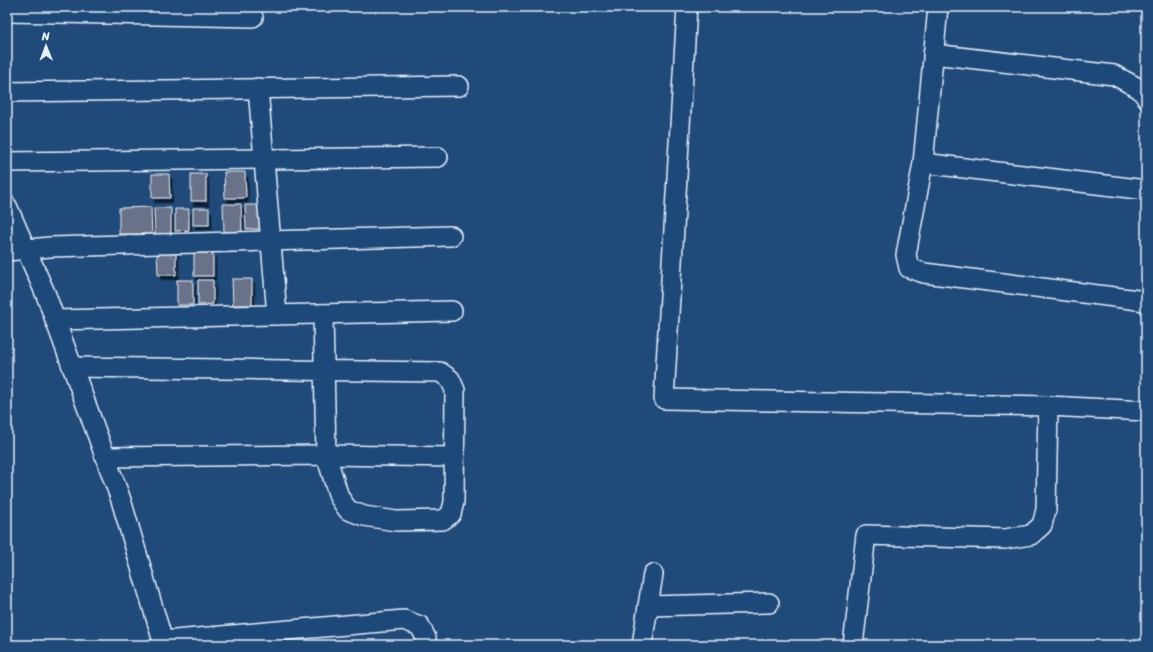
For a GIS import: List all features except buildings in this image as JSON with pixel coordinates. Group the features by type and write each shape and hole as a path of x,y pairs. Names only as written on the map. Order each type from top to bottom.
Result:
{"street":[{"path":"687,7 664,399 1048,406 1146,411"},
{"path":"938,7 923,163 906,255 909,268 924,272 1146,301"},
{"path":"7,12 253,17"},
{"path":"933,54 1114,75 1140,89 1146,98"},
{"path":"7,92 459,86"},
{"path":"258,88 277,315"},
{"path":"7,162 438,157"},
{"path":"923,163 1146,190"},
{"path":"7,206 46,295 121,500 164,643 404,620 420,626 426,638 426,645"},
{"path":"7,251 50,247 451,236"},
{"path":"55,320 452,311"},
{"path":"72,367 324,370 440,372 450,379 455,390 454,502 451,514 443,520 396,521 364,516 348,510 339,497 326,455 324,370 323,314"},
{"path":"853,645 866,535 1005,539 1031,535 1042,525 1046,510 1048,406"},
{"path":"105,457 326,455 454,457"},
{"path":"642,645 652,574"},
{"path":"648,606 769,603"}]}
